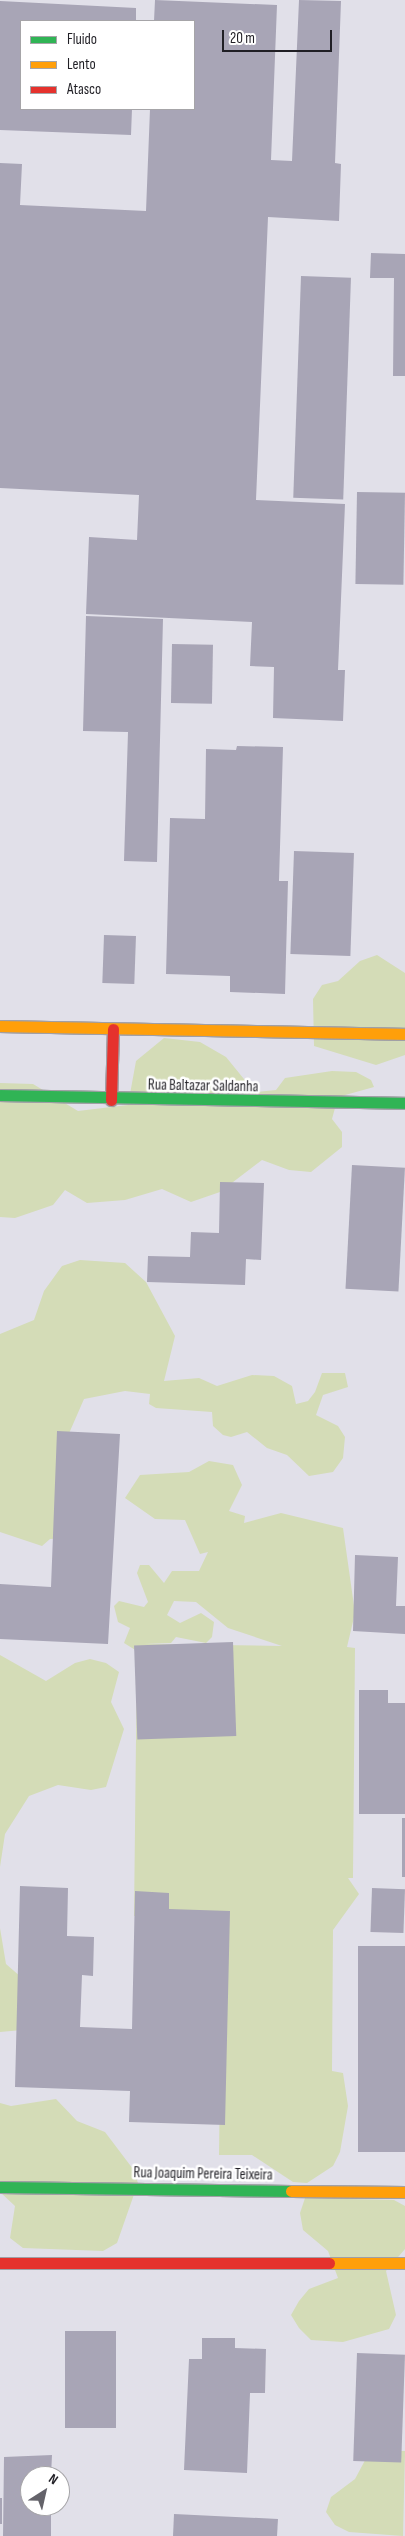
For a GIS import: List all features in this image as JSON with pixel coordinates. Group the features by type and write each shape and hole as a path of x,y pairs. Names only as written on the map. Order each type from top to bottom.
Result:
{"main road":[{"path":"0,1026 405,1034"},
{"path":"111,1100 114,1029"},
{"name":"Rua Baltazar Saldanha","path":"0,1095 111,1100 405,1103"},
{"name":"Rua Joaquim Pereira Teixeira","path":"0,2187 405,2192"},
{"path":"0,2263 405,2263"}],"green space":[{"path":"377,955 405,973 405,1055 376,1065 314,1046 313,999 322,985 338,981 360,961"},
{"path":"164,1038 200,1042 226,1057 248,1084 248,1093 276,1090 285,1078 332,1071 356,1072 371,1080 374,1087 338,1097 332,1119 342,1132 342,1147 311,1172 289,1170 262,1160 220,1192 191,1202 162,1189 125,1200 87,1203 65,1190 53,1205 15,1218 0,1217 0,1083 33,1084 78,1111 128,1105 136,1061"},
{"path":"80,1260 125,1263 146,1282 175,1336 164,1381 199,1378 217,1386 252,1375 274,1376 292,1386 296,1404 308,1401 315,1392 322,1373 345,1373 348,1387 323,1395 316,1415 338,1426 345,1437 343,1458 333,1472 309,1476 287,1455 267,1448 247,1432 231,1437 223,1435 213,1426 212,1412 156,1408 149,1404 150,1394 125,1391 84,1399 67,1438 66,1538 50,1539 42,1546 0,1532 0,1334 34,1320 44,1291 62,1266"},
{"path":"209,1461 233,1465 242,1485 229,1511 245,1516 244,1523 281,1513 343,1528 355,1613 347,1647 355,1648 353,1878 348,1878 359,1894 333,1930 332,2071 343,2073 348,2106 340,2152 333,2166 307,2183 293,2182 252,2155 219,2155 222,1926 213,1917 134,1916 137,1651 124,1643 130,1628 118,1622 114,1606 119,1601 144,1607 148,1602 137,1573 140,1565 149,1565 164,1583 172,1571 199,1571 208,1552 200,1554 185,1520 155,1519 125,1498 140,1475 189,1472","holes":["174,1601 196,1602 228,1628 282,1646 144,1644 171,1643 176,1637 206,1643 212,1637 214,1622 201,1613 180,1623 167,1615"]},
{"path":"0,1655 46,1681 75,1663 90,1659 106,1663 119,1672 111,1702 124,1729 106,1787 91,1790 58,1785 29,1796 5,1834 0,1867"},
{"path":"0,1928 6,1964 29,1984 22,2030 0,2032"},
{"path":"56,2099 77,2121 105,2132 133,2169 138,2183 117,2243 103,2251 23,2248 10,2238 15,2206 0,2192 0,2103 11,2106"},
{"path":"305,2198 394,2200 405,2206 405,2249 386,2271 396,2315 389,2329 343,2342 311,2340 299,2328 291,2315 299,2301 309,2289 338,2278 328,2251 303,2230 300,2213"},
{"path":"370,2451 405,2451 403,2536 349,2532 335,2525 326,2512 331,2497 355,2479"}],"building":[{"path":"155,0 277,5 271,160 292,161 299,0 341,1 335,163 341,164 339,221 268,217 256,500 345,504 338,670 345,670 343,721 273,718 274,667 250,666 252,622 86,614 89,537 137,540 139,495 0,488 0,163 22,164 20,205 146,211 150,110 195,110 195,20 154,20"},
{"path":"0,1 136,8 136,20 20,20 20,110 132,110 131,135 0,130"},
{"path":"371,253 405,254 405,376 393,376 394,278 370,278"},
{"path":"301,276 351,278 343,500 293,498"},
{"path":"357,492 405,493 403,585 355,584"},
{"path":"86,616 163,619 157,862 124,861 128,732 83,731"},
{"path":"172,644 213,645 212,704 171,703"},
{"path":"237,746 283,747 279,881 288,881 285,994 230,992 230,976 166,974 170,818 205,819 206,749 236,750"},
{"path":"294,851 354,853 350,956 290,954"},
{"path":"104,935 136,936 134,984 102,983"},
{"path":"352,1165 405,1168 398,1292 346,1289"},
{"path":"220,1182 264,1183 261,1260 246,1259 245,1285 147,1282 148,1256 190,1257 191,1232 219,1233"},
{"path":"57,1431 120,1434 108,1644 0,1639 0,1584 51,1587"},
{"path":"355,1555 398,1557 396,1606 405,1606 405,1634 353,1631"},
{"path":"233,1642 236,1736 137,1739 134,1645"},
{"path":"359,1690 388,1690 388,1703 405,1703 405,1814 359,1814"},
{"path":"402,1818 405,1818 405,1877 402,1877"},
{"path":"20,1886 68,1888 67,1936 94,1937 93,1976 82,1975 80,2027 132,2029 135,1891 169,1893 169,1909 230,1911 225,2125 129,2122 130,2091 15,2087"},
{"path":"372,1888 405,1889 403,1933 370,1932"},
{"path":"358,1946 405,1946 405,2152 358,2152"},
{"path":"65,2331 116,2331 116,2428 65,2428"},
{"path":"202,2338 235,2338 235,2348 266,2349 265,2393 250,2393 247,2473 184,2470 189,2359 202,2359"},
{"path":"357,2353 405,2355 401,2463 353,2461"},
{"path":"52,2455 51,2466 20,2466 20,2516 51,2516 51,2536 3,2536 4,2457"},
{"path":"0,2498 2,2498 2,2524 0,2524"},
{"path":"174,2514 278,2519 277,2536 173,2536"}],"traffic: fast":[{"path":"0,1095 405,1103"},
{"path":"0,2187 291,2191"}],"traffic: slow":[{"path":"0,1026 405,1034"},
{"path":"291,2191 405,2192"},
{"path":"329,2263 405,2263"}],"traffic: jam":[{"path":"111,1100 113,1029"},
{"path":"0,2263 329,2263"}]}
